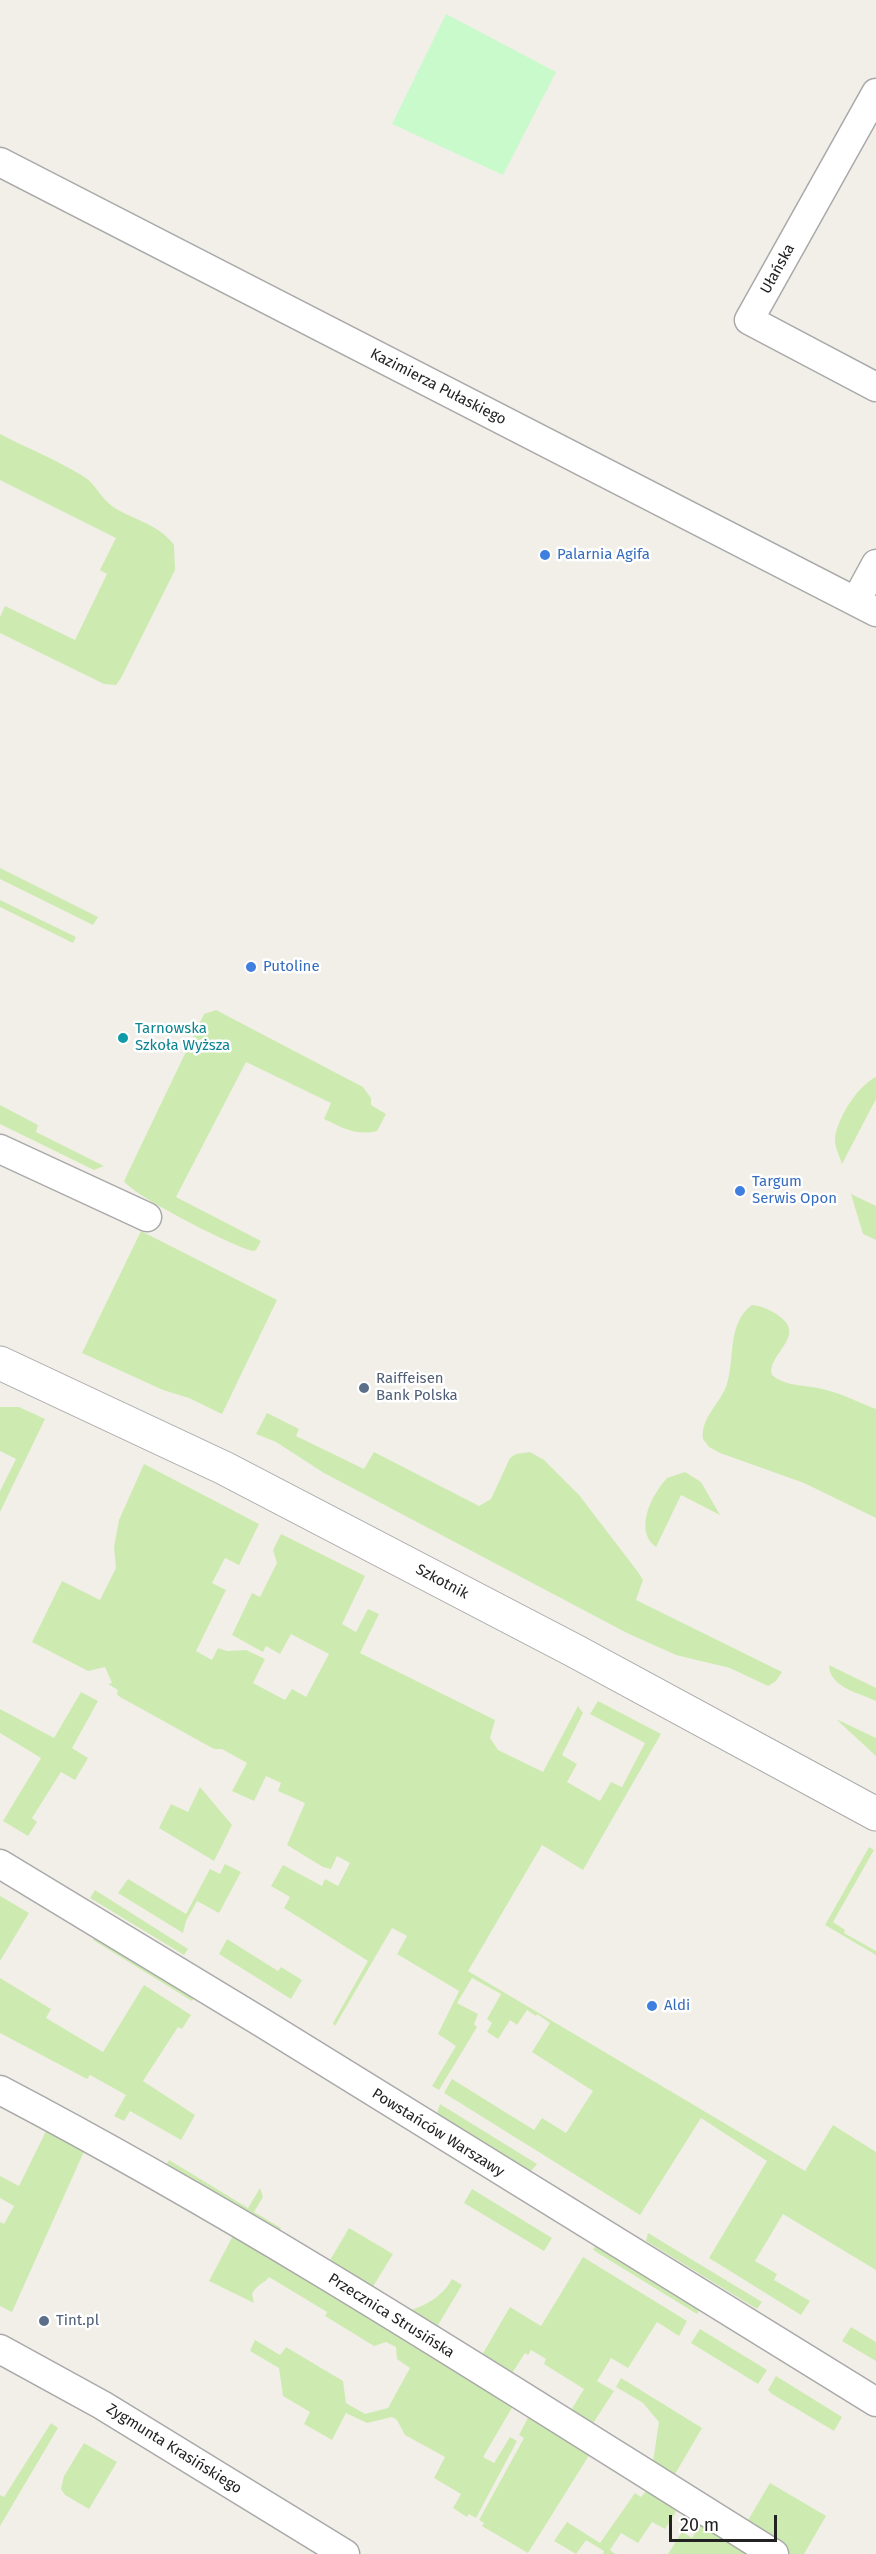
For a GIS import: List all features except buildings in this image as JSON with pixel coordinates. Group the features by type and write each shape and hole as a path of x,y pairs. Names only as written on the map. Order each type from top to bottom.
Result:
{"street":[{"name":"Ułańska","path":"876,93 749,320 876,387"},
{"name":"Kazimierza Pułaskiego","path":"0,162 866,606"},
{"path":"866,606 876,564"},
{"path":"0,1149 147,1217"},
{"name":"Szkotnik","path":"0,1363 224,1468 574,1651 876,1814"},
{"name":"Powstańców Warszawy","path":"0,1864 251,2016 876,2402"},
{"name":"Przecznica Strusińska","path":"0,2090 257,2233 774,2554"},
{"name":"Zygmunta Krasińskiego","path":"0,2349 102,2405 345,2554"}],"green space":[{"path":"446,14 556,72 503,175 392,124"},
{"path":"0,434 83,476 112,506 153,527 174,545 175,570 116,685 104,684 0,633 0,617 5,606 75,640 107,574 100,570 116,538 0,480"},
{"path":"0,868 98,917 93,925 0,879"},
{"path":"0,900 76,937 73,943 0,907"},
{"path":"216,1010 363,1087 371,1098 371,1105 386,1114 377,1131 356,1132 344,1128 324,1119 331,1103 246,1062 176,1197 261,1241 253,1251 184,1220 131,1188 124,1181 204,1014"},
{"path":"876,1077 876,1099 842,1164 835,1141 839,1124 855,1095"},
{"path":"0,1105 38,1125 36,1132 104,1166 94,1170 0,1124"},
{"path":"851,1194 876,1206 876,1240 863,1234"},
{"path":"141,1231 277,1300 222,1414 82,1353"},
{"path":"752,1305 770,1310 787,1323 788,1338 775,1360 772,1375 791,1384 819,1388 845,1396 876,1409 876,1518 804,1483 720,1453 709,1447 703,1439 708,1417 727,1384 735,1331 744,1312"},
{"path":"0,1407 19,1407 45,1419 0,1512 0,1491 16,1459 0,1451"},
{"path":"267,1413 299,1429 296,1436 364,1469 374,1452 479,1506 491,1499 510,1458 516,1454 530,1452 544,1460 579,1495 638,1572 643,1580 636,1600 782,1672 776,1681 768,1686 730,1668 676,1655 627,1633 324,1473 276,1442 256,1434"},
{"path":"144,1464 259,1524 239,1565 225,1558 212,1583 226,1590 196,1651 212,1660 218,1648 227,1651 246,1650 265,1659 253,1683 285,1700 292,1689 306,1697 329,1654 291,1634 280,1654 266,1646 263,1652 232,1635 252,1593 260,1597 277,1563 273,1550 281,1534 365,1576 342,1624 356,1632 368,1609 379,1614 360,1653 495,1720 490,1738 498,1750 543,1772 578,1706 583,1713 562,1755 577,1764 567,1782 600,1801 611,1782 622,1787 645,1743 590,1714 598,1701 661,1734 583,1870 542,1845 468,1971 805,2171 833,2125 876,2152 876,2270 783,2214 755,2261 777,2274 774,2280 810,2301 801,2315 709,2258 767,2161 701,2118 640,2215 444,2093 452,2079 534,2130 542,2118 566,2133 593,2091 532,2052 550,2023 537,2014 536,2016 527,2010 517,2025 510,2020 498,2039 487,2032 492,2023 487,2019 501,1994 472,1978 457,2003 478,2014 474,2024 477,2027 439,2090 432,2086 456,2046 438,2034 459,1991 397,1954 407,1936 392,1928 335,2026 333,2023 368,1961 284,1908 290,1897 271,1886 283,1865 322,1886 325,1879 338,1886 350,1863 337,1856 331,1869 323,1867 287,1845 305,1803 278,1791 281,1783 266,1776 254,1801 232,1791 247,1763 222,1749 214,1749 120,1697 117,1694 118,1690 108,1684 112,1683 105,1667 88,1671 32,1642 62,1581 100,1600 116,1568 114,1547 119,1520"},
{"path":"685,1472 701,1482 720,1515 681,1495 656,1547 649,1540 646,1532 647,1512 656,1493 667,1478"},
{"path":"829,1665 876,1688 876,1701 839,1684 830,1673"},
{"path":"81,1692 98,1701 72,1748 88,1758 75,1780 61,1772 32,1818 37,1822 28,1836 3,1821 41,1758 0,1733 0,1709 54,1738"},
{"path":"836,1719 876,1738 876,1756"},
{"path":"200,1787 232,1825 214,1861 159,1828 171,1804 188,1812"},
{"path":"869,1847 874,1850 833,1922 845,1930 844,1933 876,1951 876,1955 825,1925"},
{"path":"225,1864 241,1872 219,1913 197,1901 186,1921 183,1933 118,1893 128,1879 186,1914 210,1869 220,1874"},
{"path":"95,1890 188,1949 184,1955 90,1898"},
{"path":"0,1896 29,1913 0,1961"},
{"path":"96,1934 196,1995 192,2001 93,1940"},
{"path":"227,1939 278,1971 281,1967 302,1980 291,1999 219,1954"},
{"path":"0,1978 51,2009 46,2018 103,2052 144,1985 191,2015 182,2029 178,2027 143,2081 195,2115 181,2140 130,2111 124,2121 114,2116 126,2095 90,2075 87,2079 0,2033"},
{"path":"440,2104 537,2164 531,2171 437,2113"},
{"path":"48,2127 86,2147 12,2312 0,2306 0,2222 4,2224 14,2206 0,2198 0,2176 19,2186"},
{"path":"169,2160 248,2208 260,2188 263,2197 254,2212 281,2228 277,2236 163,2170"},
{"path":"472,2189 552,2238 544,2251 464,2203"},
{"path":"349,2228 393,2254 369,2293 326,2267"},
{"path":"236,2230 516,2401 483,2457 494,2463 510,2437 517,2441 476,2518 469,2514 467,2517 453,2508 461,2494 434,2478 445,2457 405,2435 397,2420 392,2417 367,2423 346,2413 332,2440 304,2424 310,2412 283,2396 279,2368 250,2351 255,2340 280,2355 286,2347 343,2381 346,2403 365,2414 388,2408 410,2368 397,2359 396,2347 386,2342 374,2346 325,2316 327,2312 269,2277 252,2294 254,2303 209,2281"},
{"path":"648,2233 762,2302 757,2309 646,2241"},
{"path":"596,2244 700,2309 697,2314 593,2250"},
{"path":"583,2257 687,2321 679,2336 657,2322 628,2368 611,2358 597,2381 614,2391 590,2428 568,2415 584,2389 544,2364 546,2359 531,2350 528,2355 525,2353 509,2378 479,2360 510,2307 541,2326"},
{"path":"452,2279 462,2285 438,2325 444,2330 440,2336 402,2313 437,2297"},
{"path":"851,2327 876,2342 876,2361 842,2341"},
{"path":"700,2329 767,2370 758,2384 691,2343"},
{"path":"776,2376 842,2417 834,2431 772,2394 768,2390"},
{"path":"621,2378 702,2428 671,2481 652,2468 659,2422 643,2403 616,2387"},
{"path":"532,2410 593,2449 528,2553 482,2526 484,2523 479,2520 524,2438 519,2435"},
{"path":"51,2423 58,2428 0,2526 0,2495 4,2497"},
{"path":"84,2443 117,2462 89,2509 65,2495 61,2489 64,2476"},
{"path":"770,2483 826,2516 804,2554 787,2554 744,2527"},
{"path":"646,2491 677,2510 665,2529 652,2522 638,2543 621,2533 610,2550 615,2554 603,2554 604,2551 586,2540 576,2554 554,2541 567,2522 600,2543 635,2493 641,2497"},
{"path":"700,2525 753,2554 668,2554 682,2532 692,2538"}],"place":[{"name":"Palarnia Agifa","path":"545,555"},
{"name":"Putoline","path":"251,967"},
{"name":"Tarnowska Szkoła Wyższa","path":"123,1038"},
{"name":"Targum Serwis Opon","path":"740,1191"},
{"name":"Raiffeisen Bank Polska","path":"364,1388"},
{"name":"Aldi","path":"652,2006"},
{"name":"Tint.pl","path":"44,2321"}]}
